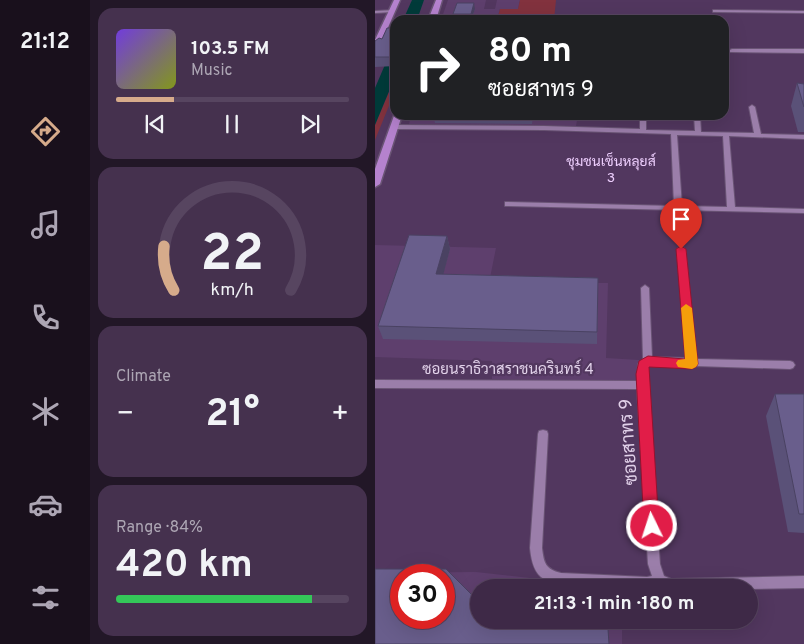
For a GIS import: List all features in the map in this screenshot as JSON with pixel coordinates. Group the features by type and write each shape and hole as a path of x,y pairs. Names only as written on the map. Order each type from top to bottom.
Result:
{"main road":[{"path":"390,15 397,0"},
{"path":"434,15 439,0"},
{"path":"375,48 390,15"},
{"path":"375,184 396,120"}],"street":[{"path":"375,12 392,11"},
{"path":"715,11 804,12"},
{"path":"732,51 804,51"},
{"path":"752,107 758,136"},
{"path":"643,120 643,131"},
{"path":"697,120 698,133"},
{"path":"394,127 523,127 804,137"},
{"path":"674,132 678,208"},
{"path":"726,134 731,209"},
{"path":"508,204 804,211"},
{"path":"681,249 692,364"},
{"path":"645,288 648,361 692,364 790,365"},
{"name":"ซอยสาทร 9","path":"648,361 643,364 642,385 654,564 661,579"},
{"name":"ซอยนราธิวาสราชนครินทร์ 4","path":"375,384 642,385"},
{"path":"543,434 537,558 544,573 549,577 561,579"},
{"path":"758,583 804,582"}],"shaded area":[{"path":"412,0 424,0 419,15 405,15"},
{"path":"448,0 486,0 484,9 495,9 497,0 520,0 518,9 500,9 498,15 443,15"},
{"path":"520,0 556,0 554,15 498,15 500,9 518,9"},
{"path":"390,50 390,89 375,125 375,88"},
{"path":"390,90 390,103 375,140 375,125"},
{"path":"410,120 577,120 576,126 409,124"},
{"path":"375,245 496,248 489,283 608,283 606,358 639,360 638,382 492,379 492,361 375,357"},
{"path":"455,572 476,572 539,579 470,579 470,629 622,629 622,644 375,644 375,573 390,573 390,629 455,629"}],"building":[{"path":"457,3 474,3 471,14 453,14"},
{"path":"387,28 390,28 390,57 375,57 375,41 379,38 382,39"},
{"path":"797,83 804,84 804,107"},
{"path":"409,235 447,236 436,274 598,278 597,332 378,326"},
{"path":"775,394 804,394 804,514 799,514"},
{"path":"375,569 390,569 390,629 455,629 455,578 470,593 470,629 608,629 609,644 375,644"}],"slow traffic":[{"path":"682,363 692,364 686,308"}],"district":[{"name":"ชุมชนเซ็นหลุยส์ 3","path":"611,170"}],"route":[{"path":"652,526 642,385 643,364 648,361 692,364 681,249"}]}
